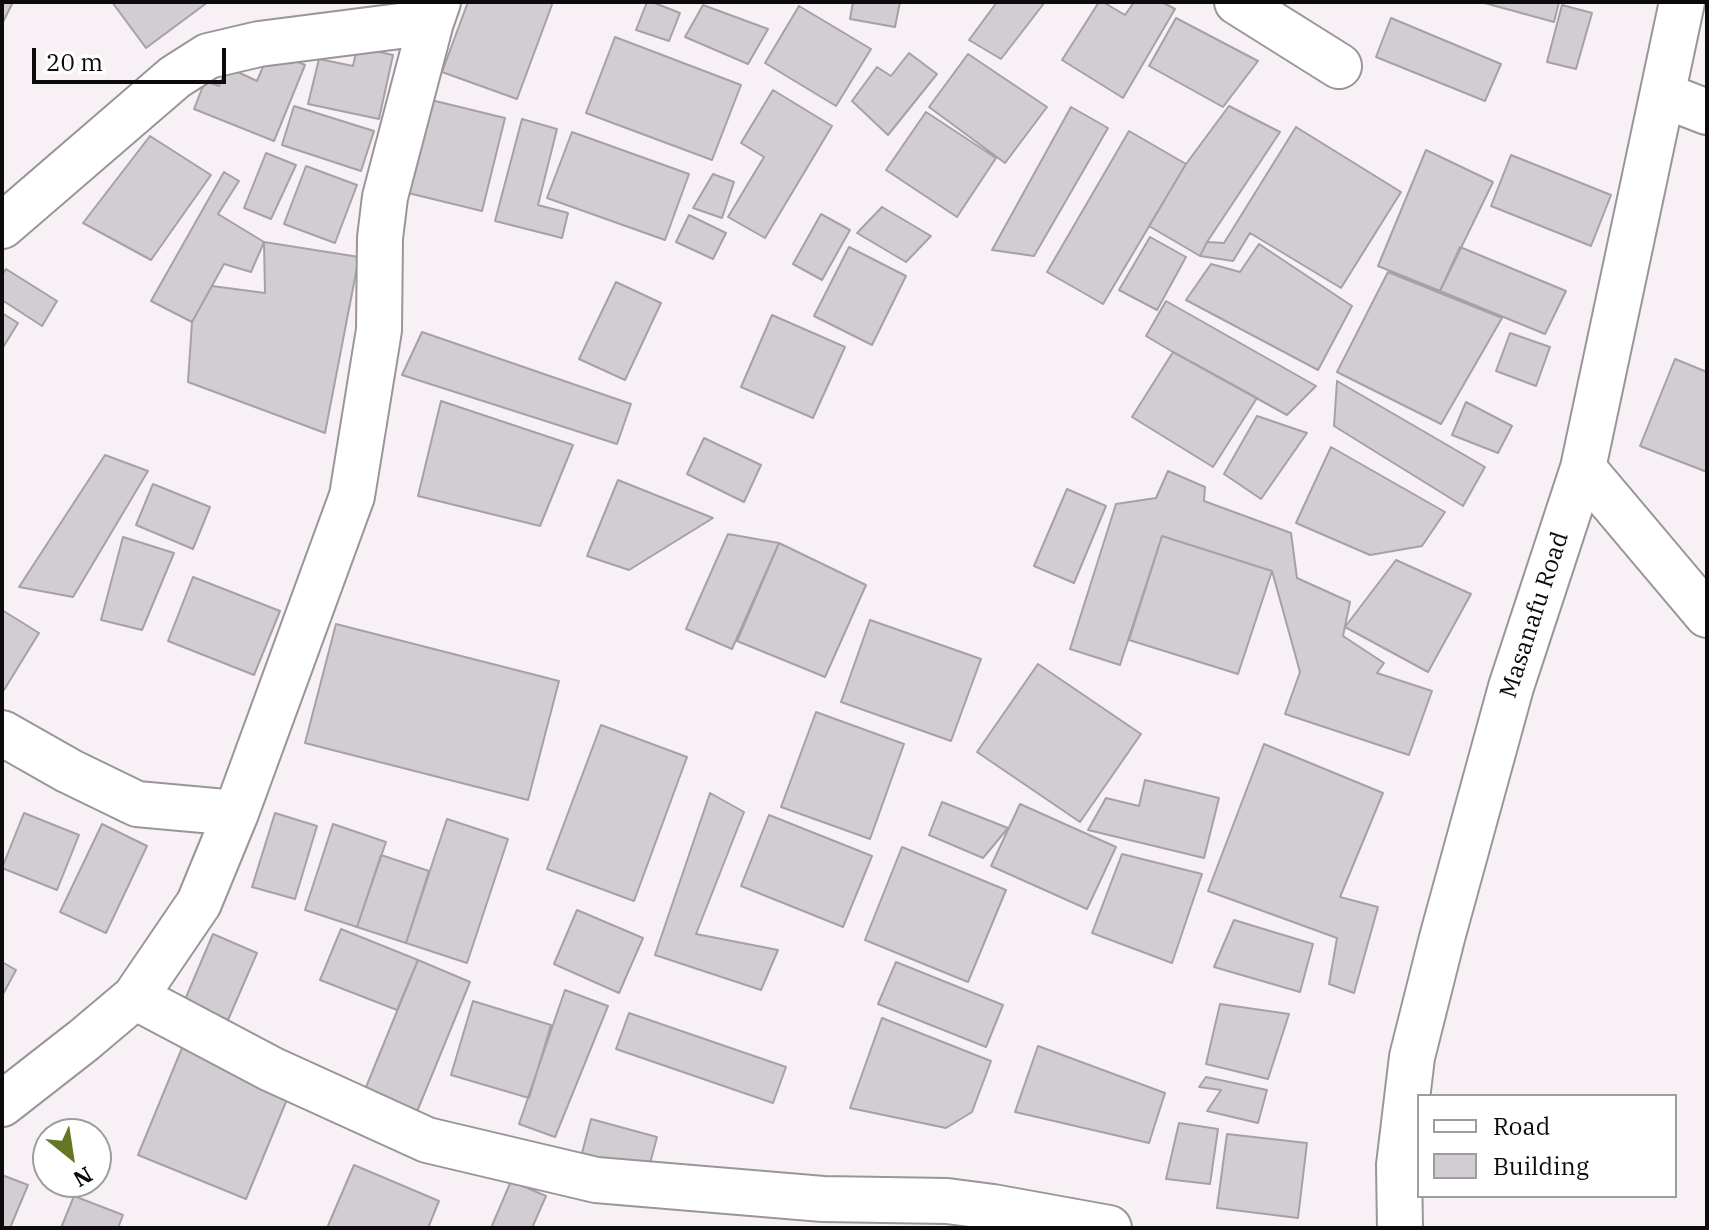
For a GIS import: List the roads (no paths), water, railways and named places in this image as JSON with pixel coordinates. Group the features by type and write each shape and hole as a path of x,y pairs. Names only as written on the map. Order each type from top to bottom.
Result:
{"street":[{"path":"1237,2 1339,66"},
{"name":"Masanafu Road","path":"1400,1228 1399,1165 1412,1057 1511,687 1583,468 1682,2"},
{"path":"2,226 175,77 208,56 435,12 385,197 380,238 379,330 352,496 236,813 199,903 135,997 2,1104"},
{"path":"1663,95 1707,112"},
{"path":"1583,468 1707,615"},
{"path":"2,733 69,771 137,804 236,813"},
{"path":"135,997 271,1069 427,1140 581,1177 823,1199 947,1201 1109,1228"}]}
